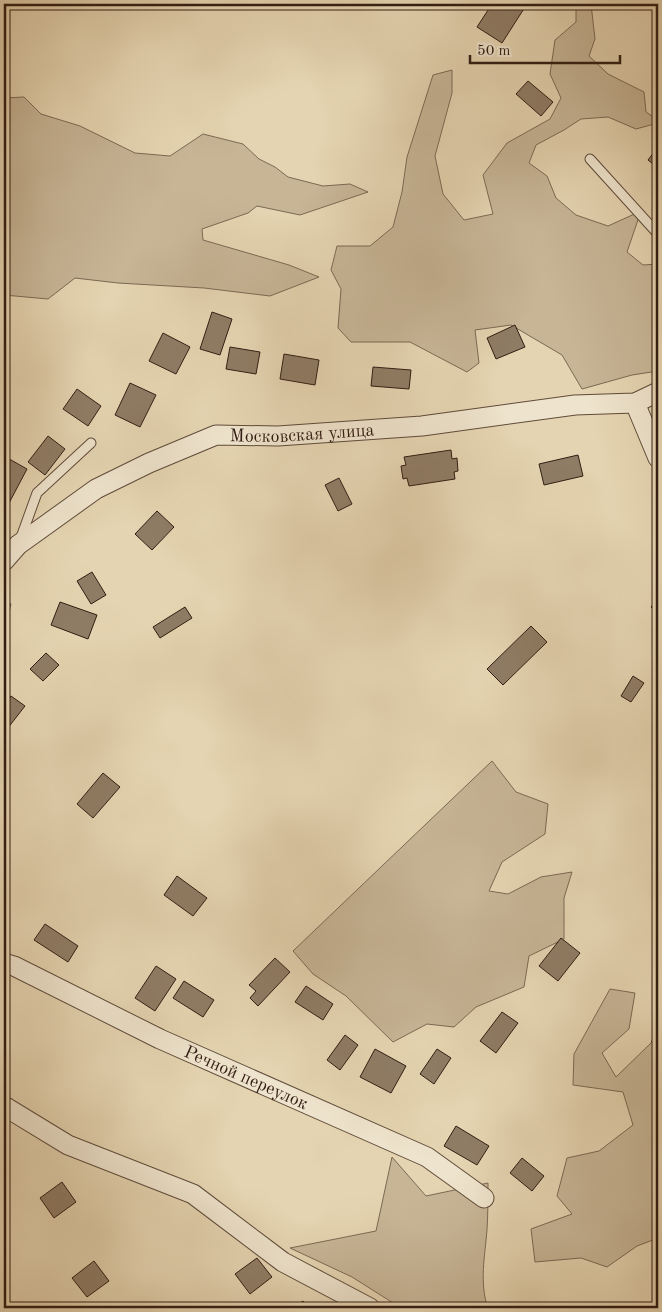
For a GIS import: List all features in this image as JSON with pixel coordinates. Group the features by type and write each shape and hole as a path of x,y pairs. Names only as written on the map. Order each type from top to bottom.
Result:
{"street":[{"path":"658,392 636,404 658,458"},
{"name":"Московская улица","path":"4,561 18,545 96,488 148,463 216,435 278,436 422,426 576,406 636,404"},
{"name":"Речной переулок","path":"4,963 14,966 160,1039 427,1157 484,1198"},
{"path":"4,1106 68,1144 193,1194 283,1262 370,1308"}],"lane":[{"path":"590,159 658,234"},
{"path":"18,545 37,493 91,443"}],"shaded area":[{"path":"576,4 591,4 595,39 589,56 608,74 644,92 646,112 658,120 658,123 636,129 608,117 581,119 536,145 529,163 547,176 556,198 576,215 608,226 641,211 627,252 643,265 658,264 658,371 632,375 582,389 562,355 511,325 475,330 479,363 467,372 410,342 351,342 338,328 341,289 331,270 337,246 370,246 393,227 402,192 407,157 433,75 452,70 452,93 435,156 443,194 464,220 493,214 483,175 507,143 550,119 561,98 550,74 555,40 576,22"},
{"path":"24,97 41,114 80,126 135,153 170,156 203,134 243,144 259,159 275,167 288,177 323,186 350,184 368,192 300,215 257,206 248,213 202,229 203,240 289,265 319,277 270,296 204,288 118,283 75,278 48,299 4,295 4,98"},
{"path":"4,597 11,604 4,632"},
{"path":"492,761 516,792 548,804 545,834 502,862 489,891 508,894 541,877 572,872 564,898 564,939 529,956 524,987 476,1007 454,1027 427,1024 393,1042 346,996 313,974 293,951"},
{"path":"610,989 635,993 629,1029 602,1053 616,1077 651,1043 658,1023 658,1238 637,1246 607,1267 581,1258 535,1262 531,1229 572,1214 557,1196 567,1158 599,1151 633,1125 623,1092 573,1085 574,1054"},
{"path":"392,1157 426,1196 488,1183 483,1279 488,1308 401,1308 352,1277 290,1248 376,1231"}],"building":[{"path":"492,4 527,4 502,43 477,27"},
{"path":"528,81 553,102 541,116 516,94"},
{"path":"658,147 658,168 648,160"},
{"path":"212,312 232,319 220,355 200,349"},
{"path":"515,325 525,347 496,359 487,338"},
{"path":"163,333 190,347 176,374 149,361"},
{"path":"230,347 260,352 256,374 226,369"},
{"path":"284,354 319,360 315,385 280,379"},
{"path":"373,367 411,370 409,389 371,386"},
{"path":"130,383 156,395 140,427 115,415"},
{"path":"77,389 101,406 88,426 63,409"},
{"path":"48,436 65,449 45,475 28,462"},
{"path":"451,450 452,459 457,458 458,471 454,472 455,479 409,486 407,478 403,479 401,466 406,465 404,457"},
{"path":"578,455 583,476 544,485 539,464"},
{"path":"4,456 27,469 8,505 4,503"},
{"path":"339,478 352,504 338,511 325,485"},
{"path":"157,511 174,527 152,550 135,534"},
{"path":"92,572 106,595 91,604 77,581"},
{"path":"658,599 658,614 651,607"},
{"path":"60,602 97,615 88,639 51,625"},
{"path":"185,607 192,618 160,638 153,627"},
{"path":"531,626 547,642 503,685 487,669"},
{"path":"46,653 59,665 43,681 30,669"},
{"path":"633,676 644,683 631,702 621,696"},
{"path":"11,696 25,706 4,733 4,706"},
{"path":"103,773 120,787 93,818 77,804"},
{"path":"177,876 207,898 193,916 164,895"},
{"path":"45,924 78,946 68,962 34,940"},
{"path":"561,938 580,953 558,981 539,966"},
{"path":"275,958 290,972 258,1006 250,998 256,991 249,985"},
{"path":"156,966 176,979 155,1011 135,998"},
{"path":"184,981 214,1000 203,1017 173,998"},
{"path":"306,986 333,1004 323,1020 295,1002"},
{"path":"502,1012 518,1023 496,1053 480,1041"},
{"path":"345,1035 358,1045 340,1070 327,1060"},
{"path":"375,1049 406,1066 391,1093 360,1077"},
{"path":"437,1049 451,1058 434,1084 420,1074"},
{"path":"456,1126 489,1146 477,1165 444,1146"},
{"path":"522,1158 544,1176 532,1191 510,1173"},
{"path":"62,1182 76,1202 54,1218 40,1198"},
{"path":"257,1258 272,1277 250,1294 235,1274"},
{"path":"94,1261 109,1281 87,1297 72,1278"},
{"path":"303,1301 308,1308 293,1308"}]}
